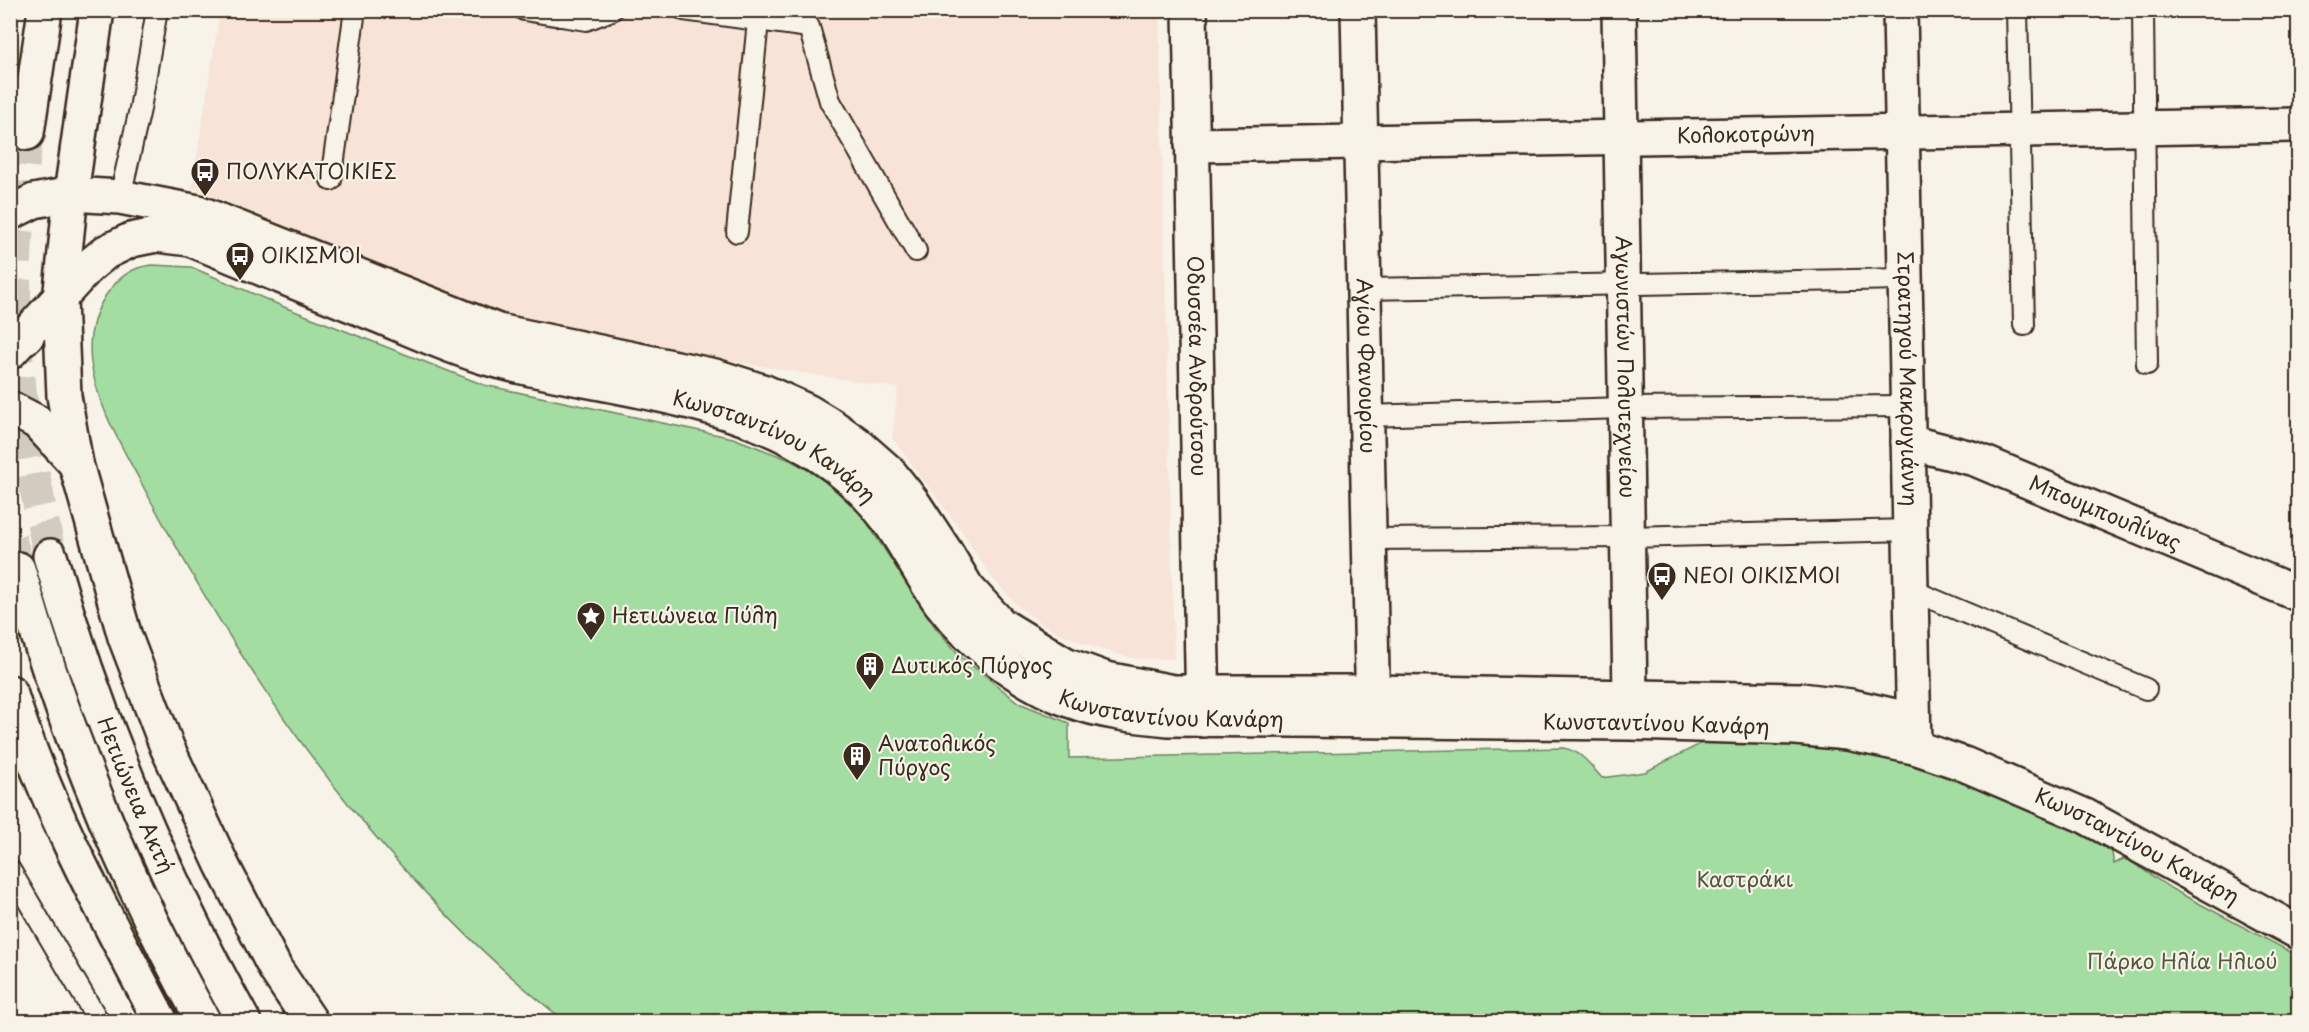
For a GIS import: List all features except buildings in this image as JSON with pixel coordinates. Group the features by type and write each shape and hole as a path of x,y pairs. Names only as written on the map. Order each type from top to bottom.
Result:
{"street":[{"path":"27,133 45,10"},
{"path":"97,10 71,194 60,300 64,396 76,464 124,637 167,747 222,864 276,970 311,1022"},
{"name":"Οδυσσέα Ανδρούτσου","path":"1190,10 1203,706"},
{"name":"Αγίου Φανουρίου","path":"1358,10 1373,707"},
{"name":"Αγωνιστών Πολυτεχνείου","path":"1619,10 1630,709"},
{"name":"Στρατηγού Μακρυγιάννη","path":"1900,10 1913,734"},
{"name":"Κολοκοτρώνη","path":"1192,146 2298,124"},
{"name":"Κωνσταντίνου Κανάρη","path":"10,213 34,201 71,194 120,197 198,213 498,331 715,376 765,392 807,411 856,443 889,472 912,501 967,588 1001,626 1065,664 1106,679 1154,689 1203,706"},
{"name":"Κωνσταντίνου Κανάρη","path":"16,342 60,300 88,267 106,252 131,240 156,235 190,239 488,358 698,404 745,418 818,454 849,477 887,518 940,601 984,647 1019,674 1051,693 1089,707 1139,716 1203,706 1630,709 1801,700 1851,706 1913,734 1964,764 2085,816 2298,932"},
{"path":"10,408 37,422 76,464"},
{"name":"Μπουμπουλίνας","path":"1908,442 1975,459 2298,594"},
{"name":"Ηετιώνεια Ακτή","path":"50,556 87,676 128,784 184,908 244,1022"},
{"name":"Ηετιώνεια Ακτή","path":"18,569 55,691 96,799 153,924 204,1022"},
{"path":"10,692 45,787 98,901 161,1022"}],"lane":[{"path":"120,197 140,109 157,10"},
{"path":"331,180 355,10"},
{"path":"524,10 586,20 612,10"},
{"path":"684,10 809,27 830,101 916,250"},
{"path":"2017,10 2024,325"},
{"path":"2143,10 2147,364"},
{"path":"737,232 758,21"},
{"path":"1364,289 1906,279"},
{"path":"1366,416 1625,408 1908,406"},
{"path":"1369,539 1628,537 1910,530"},
{"path":"1911,590 2146,689"},
{"path":"10,870 99,1022"}],"shaded area":[{"path":"220,11 1159,11 1174,659 1137,659 1096,648 1050,629 1021,609 992,578 961,530 892,438 898,388 710,358 492,311 192,187"}],"green space":[{"name":"Ηετιώνεια Πύλη","path":"152,265 191,267 289,309 484,385 733,438 790,460 819,476 842,493 860,512 935,627 959,655 1019,703 1069,723 1069,758 1563,748 1581,755 1602,778 1645,772 1714,737 1807,739 1910,759 2077,830 2111,848 2114,864 2123,859 2130,861 2172,889 2298,956 2298,1021 565,1021 506,972 452,920 350,806 293,731 240,652 145,490 99,397 91,363 90,345 92,328 106,295 120,279 131,271"}],"tunnel":[{"path":"27,133 16,252 16,341 27,441 50,556"},
{"path":"10,539 18,569"}],"place":[{"name":"ΠΟΛΥΚΑΤΟΙΚΙΕΣ","path":"205,198"},
{"name":"ΟΙΚΙΣΜΟΙ","path":"240,282"},
{"name":"ΝΕΟΙ ΟΙΚΙΣΜΟΙ","path":"1662,602"},
{"name":"Ηετιώνεια Πύλη","path":"591,642"},
{"name":"Δυτικός Πύργος","path":"870,692"},
{"name":"Ανατολικός Πύργος","path":"857,782"}],"park label":[{"name":"Καστράκι","path":"1745,880"},
{"name":"Πάρκο Ηλία Ηλιού","path":"2182,962"}]}
